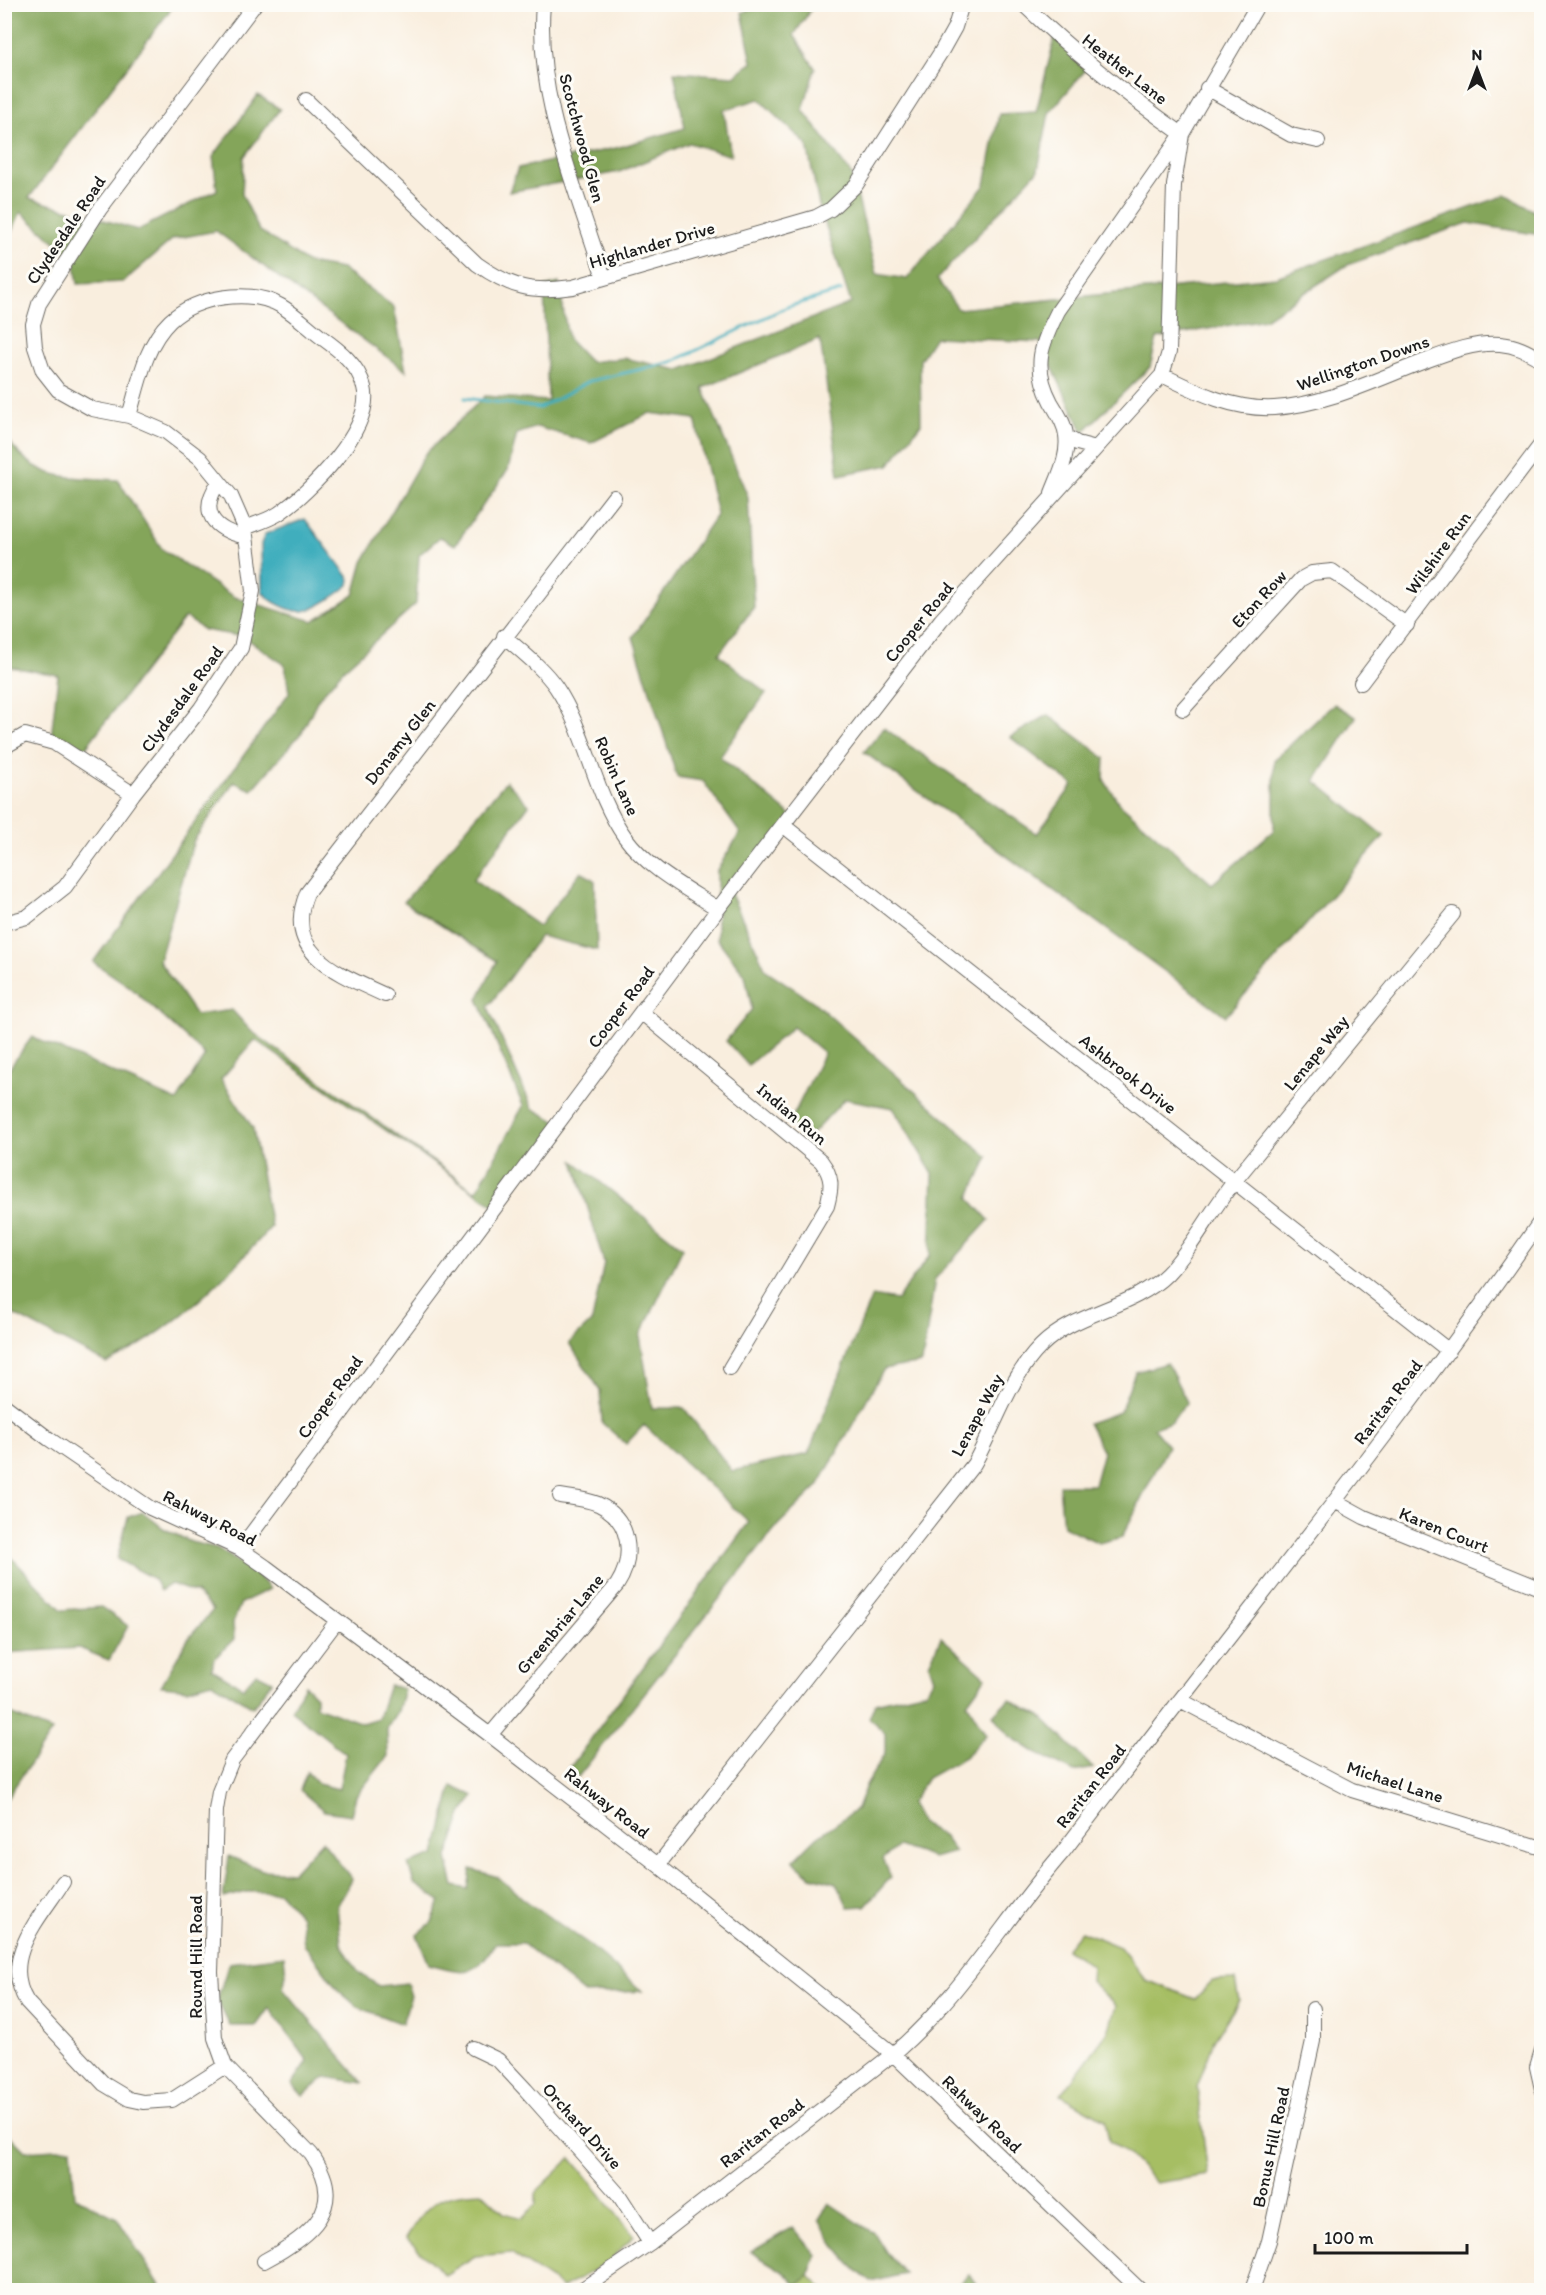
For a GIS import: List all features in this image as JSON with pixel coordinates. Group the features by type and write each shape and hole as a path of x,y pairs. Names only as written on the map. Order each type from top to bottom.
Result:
{"street":[{"name":"Clydesdale Road","path":"4,923 27,917 65,887 133,794 201,708 241,648 253,591 245,532 238,508 200,458 166,432 129,416 92,409 58,390 43,370 35,347 33,324 39,304 100,209 255,4"},
{"name":"Scotchwood Glen","path":"543,4 543,56 552,107 604,278"},
{"name":"Highlander Drive","path":"306,100 477,264 499,279 520,288 548,291 604,278 816,217 831,209 856,185 941,52 955,27 962,4"},
{"name":"Heather Lane","path":"1023,4 1087,63 1182,134"},
{"name":"Cooper Road","path":"1049,501 1064,464 1067,436 1043,387 1040,372 1041,349 1058,310 1182,134 1258,4"},
{"path":"1207,88 1291,135 1318,141"},
{"name":"Cooper Road","path":"240,1550 718,909 941,620 1162,375 1169,352 1174,185 1182,134"},
{"path":"1149,178 1174,185"},
{"path":"129,416 152,343 171,320 196,306 219,298 241,297 281,306 341,352 357,369 364,387 363,414 342,450 308,490 276,515 245,532 220,528 212,518 208,507 211,494 219,482"},
{"name":"Wellington Downs","path":"1162,375 1209,397 1249,407 1272,408 1319,400 1454,350 1481,344 1512,345 1542,360"},
{"path":"1067,436 1077,443 1096,448"},
{"name":"Wilshire Run","path":"1361,683 1407,625 1542,442"},
{"name":"Donamy Glen","path":"385,995 325,965 312,952 302,923 305,899 314,883 504,636 615,497"},
{"name":"Eton Row","path":"1183,709 1301,579 1312,573 1332,572 1407,625"},
{"name":"Robin Lane","path":"504,636 556,687 568,710 611,814 625,837 645,861 718,909"},
{"path":"4,747 25,735 54,743 133,794"},
{"name":"Ashbrook Drive","path":"784,826 1449,1351"},
{"name":"Lenape Way","path":"658,1864 974,1464 990,1435 1008,1392 1042,1345 1081,1320 1151,1289 1168,1272 1234,1181 1453,914"},
{"name":"Indian Run","path":"641,1012 821,1161 830,1173 832,1187 827,1206 730,1368"},
{"name":"Raritan Road","path":"581,2290 650,2243 893,2054 910,2040 947,1999 1025,1895 1063,1852 1335,1501 1449,1351 1542,1218"},
{"name":"Rahway Road","path":"4,1405 49,1439 150,1508 240,1550 490,1735 658,1864 893,2054 1140,2290"},
{"name":"Greenbriar Lane","path":"490,1735 617,1585 627,1566 626,1534 614,1515 596,1503 560,1496"},
{"name":"Karen Court","path":"1335,1501 1364,1518 1542,1589"},
{"name":"Round Hill Road","path":"264,2261 294,2245 316,2226 326,2202 324,2177 311,2154 225,2066 215,2038 211,2004 216,1810 219,1792 232,1760 337,1621"},
{"name":"Michael Lane","path":"1180,1700 1352,1790 1542,1848"},
{"path":"63,1882 20,1952 16,1972 18,1983 27,2002 104,2084 129,2099 143,2102 172,2100 225,2066"},
{"name":"Bonus Hill Road","path":"1252,2290 1269,2241 1313,2041 1313,2009"},
{"name":"Orchard Drive","path":"473,2048 498,2060 526,2090 619,2195 650,2243"},
{"path":"1542,2050 1537,2067 1542,2089"}],"green space":[{"path":"5,5 174,5 29,198 138,230 217,190 213,157 258,95 280,109 244,157 242,194 259,230 308,263 342,269 394,307 406,371 216,231 173,239 123,282 78,284 74,259 21,212 5,245"},
{"path":"774,5 814,5 794,35 815,68 803,110 852,175 877,274 907,279 985,185 999,114 1036,112 1056,33 1089,66 1049,113 1038,170 937,279 958,309 1276,277 1506,195 1541,215 1541,235 1468,223 1347,265 1265,319 1157,338 1150,367 1083,432 1040,342 935,337 920,360 921,424 889,465 839,475 820,339 703,388 748,497 754,607 719,654 766,693 720,757 792,816 730,892 766,970 814,1002 988,1157 969,1198 989,1220 935,1279 922,1363 884,1369 818,1486 778,1525 578,1777 569,1769 749,1522 644,1425 626,1444 602,1423 600,1390 569,1343 592,1321 604,1263 574,1161 683,1248 640,1336 652,1408 684,1408 732,1471 808,1454 872,1296 897,1300 930,1255 933,1174 893,1108 845,1099 807,1139 790,1122 824,1053 793,1027 748,1065 726,1041 752,1009 745,975 717,939 717,870 740,833 703,781 677,777 633,637 717,514 695,419 650,413 591,443 537,427 517,434 508,470 455,545 440,537 419,555 416,604 344,669 318,699 302,732 252,790 234,782 194,840 159,961 196,1015 232,1010 251,1031 476,1192 523,1106 478,999 497,961 404,902 506,781 529,805 473,880 539,926 581,871 595,881 597,950 540,936 488,1007 532,1108 559,1123 498,1208 255,1040 221,1079 253,1128 271,1227 215,1285 175,1321 130,1351 106,1363 5,1310 5,1270 10,1262 4,1257 5,1074 32,1037 177,1101 205,1055 130,987 93,962 289,693 285,665 244,637 204,630 185,617 80,755 51,738 58,675 5,666 4,435 16,451 41,469 68,477 118,480 162,549 234,597 313,621 354,595 363,562 425,454 485,396 548,401 544,287 559,283 568,339 590,362 624,358 679,370 851,303 819,205 807,145 759,99 724,110 731,156 689,143 619,172 509,192 518,168 616,148 685,128 674,72 734,76 752,62 742,12"},
{"path":"1334,704 1356,717 1315,781 1384,836 1226,1016 864,752 884,728 1037,834 1073,785 1010,737 1048,715 1105,758 1104,780 1119,803 1212,884 1274,830 1274,760"},
{"path":"1167,1363 1187,1402 1171,1422 1153,1428 1168,1446 1122,1537 1099,1543 1063,1526 1059,1485 1094,1485 1103,1452 1088,1423 1120,1412 1135,1372"},
{"path":"143,1512 163,1528 191,1542 217,1548 257,1574 270,1589 241,1603 233,1622 234,1639 214,1659 212,1669 243,1688 256,1673 272,1681 253,1707 212,1682 187,1689 161,1686 188,1639 213,1610 196,1593 171,1584 160,1591 154,1579 117,1559 128,1517"},
{"path":"10,1556 62,1610 101,1607 128,1626 109,1660 79,1648 5,1653 5,1568"},
{"path":"941,1637 986,1677 967,1703 986,1735 965,1757 927,1778 911,1803 922,1824 943,1836 955,1852 933,1858 898,1846 883,1859 891,1877 865,1906 848,1907 837,1883 811,1876 793,1861 817,1837 857,1809 866,1785 885,1753 885,1733 869,1718 875,1703 926,1691 934,1679 929,1664"},
{"path":"305,1685 316,1696 316,1706 362,1723 378,1718 389,1685 404,1689 398,1711 387,1728 388,1756 356,1796 351,1815 324,1811 300,1790 307,1772 318,1784 339,1789 346,1754 291,1710"},
{"path":"1009,1699 1041,1716 1093,1768 1074,1772 1008,1735 993,1715"},
{"path":"5,1712 52,1731 5,1801"},
{"path":"452,1786 474,1796 462,1814 447,1858 454,1886 468,1889 471,1869 498,1877 527,1902 586,1942 642,1991 585,1994 522,1943 496,1943 481,1962 469,1970 453,1970 429,1964 417,1935 432,1922 440,1901 414,1883 408,1864 435,1855"},
{"path":"322,1841 352,1879 337,1906 341,1944 358,1972 379,1986 407,1983 411,1996 402,2024 358,2007 339,1991 304,1944 301,1917 279,1892 246,1892 223,1898 229,1856 262,1870 293,1872"},
{"path":"1081,1931 1120,1947 1146,1980 1195,1999 1212,1981 1235,1980 1239,2001 1214,2040 1197,2087 1208,2175 1156,2183 1129,2155 1109,2141 1105,2120 1061,2095 1108,2032 1116,2006 1091,1981 1092,1966 1066,1949"},
{"path":"284,1956 286,1975 283,1989 363,2083 325,2077 303,2096 292,2084 308,2061 269,2008 256,2026 230,2026 217,2000 229,1963"},
{"path":"4,2130 25,2151 71,2148 75,2197 117,2218 163,2290 5,2290"},
{"path":"571,2158 634,2236 608,2262 563,2288 511,2253 475,2256 445,2275 406,2238 421,2215 436,2202 455,2195 482,2192 504,2213 522,2218 536,2204 536,2192"},
{"path":"829,2203 875,2234 886,2252 905,2274 871,2282 854,2268 835,2246 819,2219"},
{"path":"793,2227 817,2256 809,2276 797,2285 784,2272 751,2252"},
{"path":"969,2274 980,2290 951,2290"},
{"path":"809,2276 825,2290 789,2290"}],"water":[{"path":"305,519 350,579 349,585 328,600 310,609 299,611 280,606 262,591 261,544 265,534"}],"waterway":[{"path":"465,398 540,408 590,381 672,362 787,307 841,291"}]}
